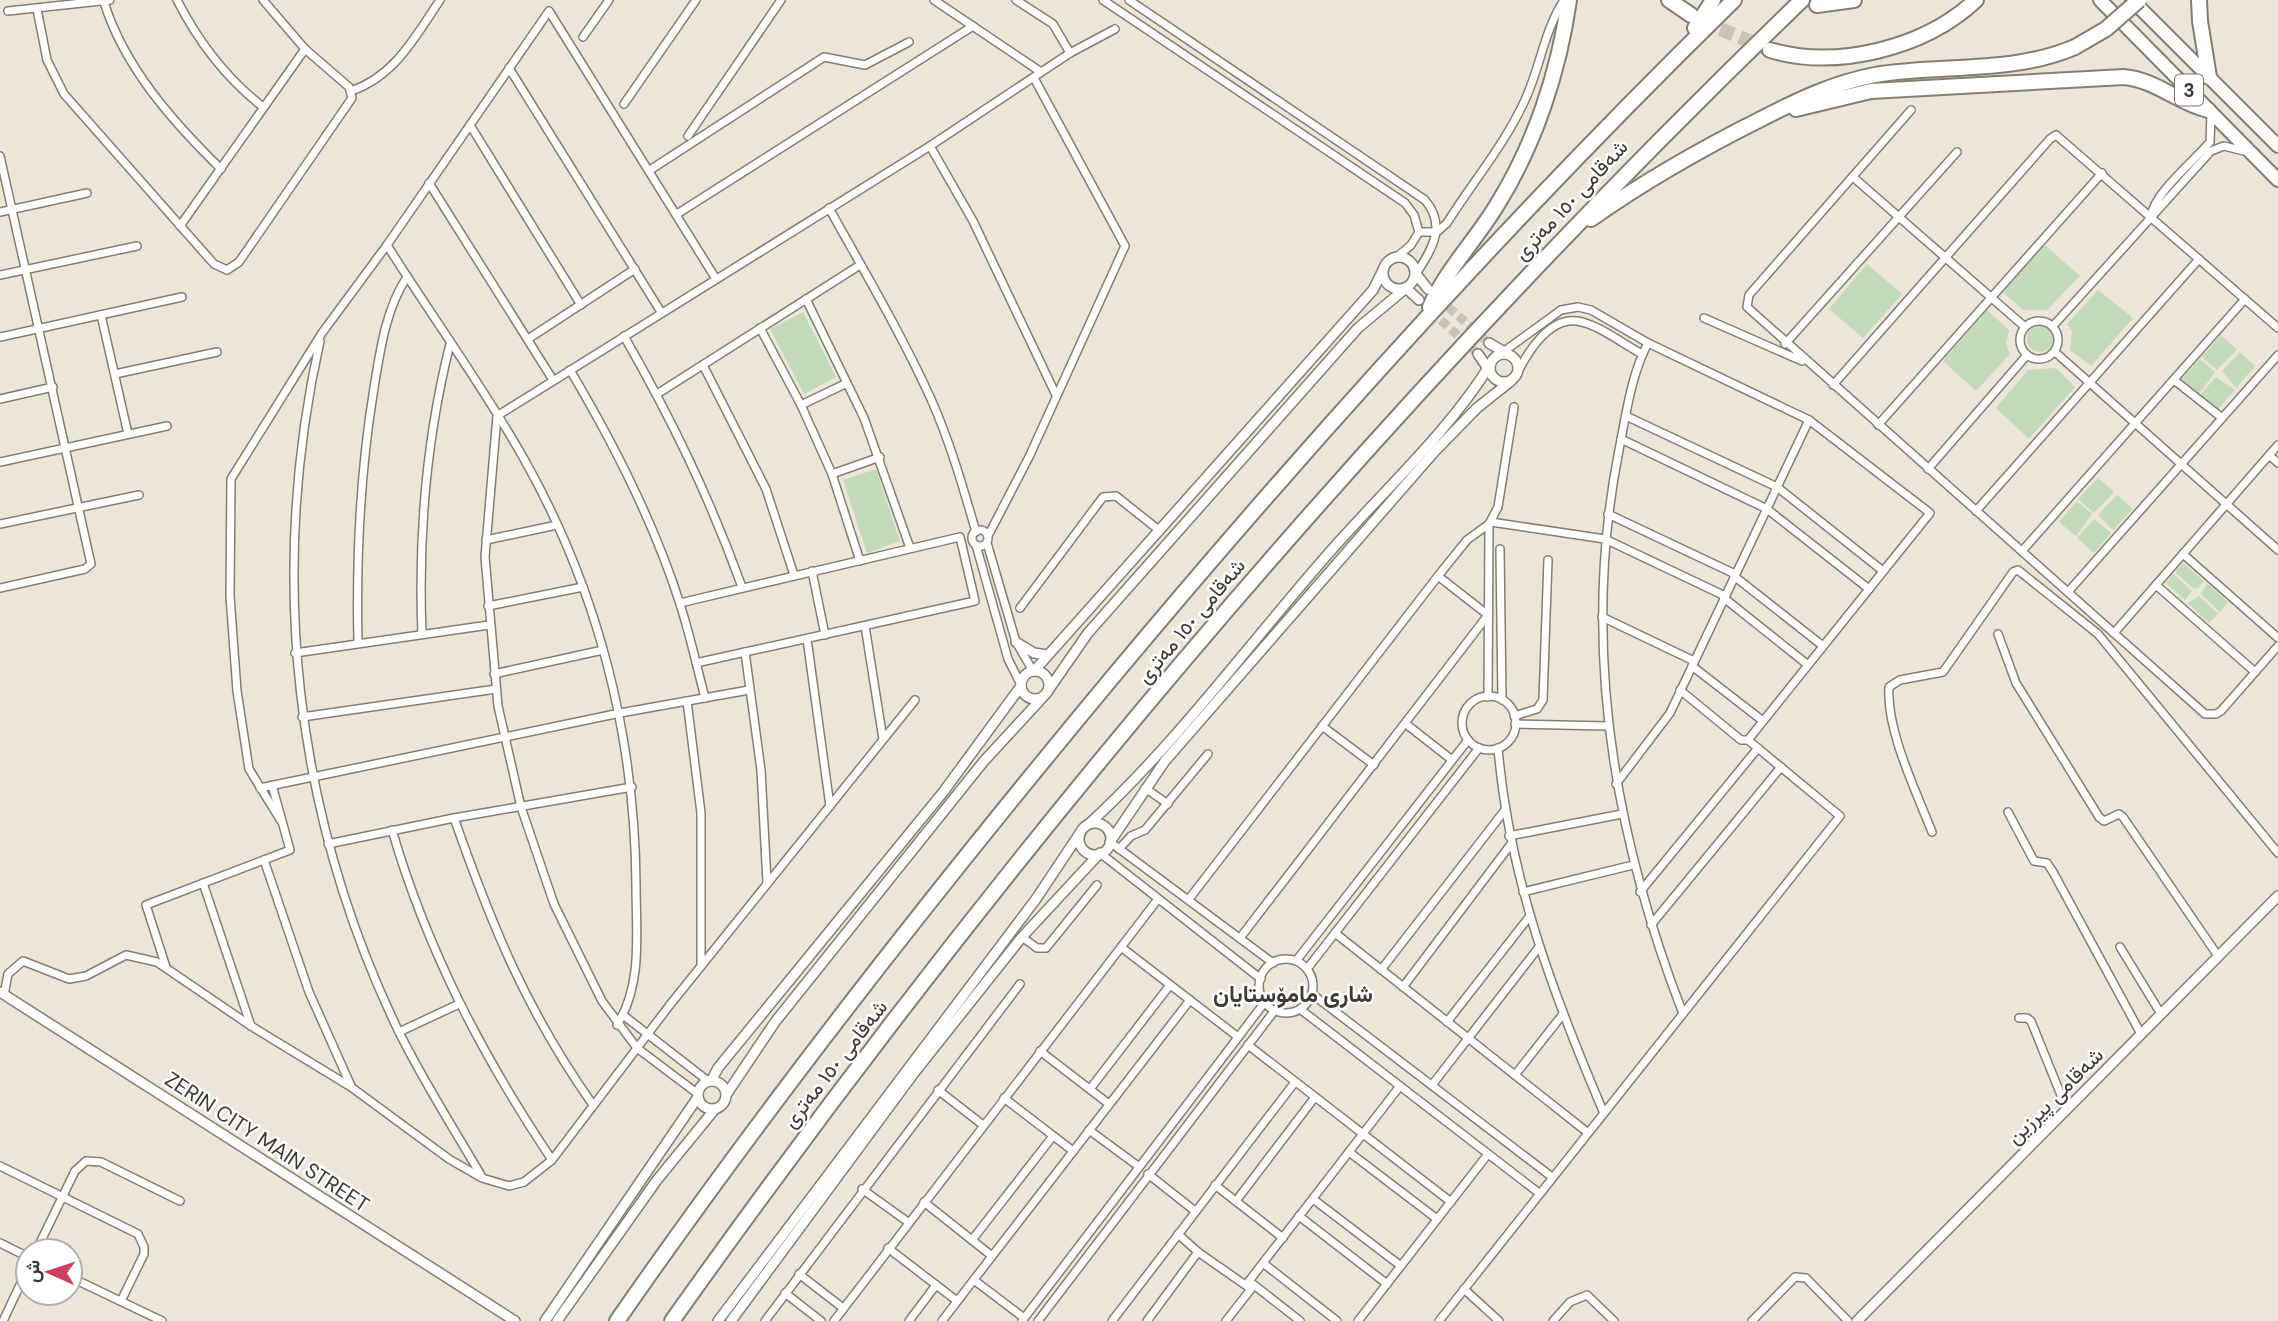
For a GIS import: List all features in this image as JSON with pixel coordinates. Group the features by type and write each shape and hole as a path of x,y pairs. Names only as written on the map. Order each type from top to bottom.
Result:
{"highway":[{"path":"1425,318 1439,288 1498,204 1526,149 1550,87 1569,0"},
{"path":"1669,0 1690,15"},
{"path":"1657,75 1713,0"},
{"name":"شەقامی ١٥٠ مەتری","path":"617,1321 816,1047 1006,806 1262,500 1425,318 1657,75 1734,0"},
{"name":"شەقامی ١٥٠ مەتری","path":"671,1321 826,1108 1052,819 1218,621 1360,458 1566,236 1652,145 1802,0"},
{"path":"1817,5 1854,0"},
{"path":"1770,50 1825,57 1880,49 1938,26 1976,0"},
{"name":"3","path":"2100,0 2278,180"},
{"name":"3","path":"2132,0 2278,146"},
{"path":"1566,236 1651,177 1798,99 1851,81 1908,71 2036,59 2075,47 2106,29 2139,0"},
{"path":"2199,0 2209,77"},
{"path":"1764,117 1871,91 2124,77 2151,82 2190,106 2209,111"}],"street":[{"path":"177,0 224,70 263,107"},
{"path":"263,0 305,49 351,91"},
{"path":"351,91 374,81 395,65 440,0"},
{"path":"583,37 609,0"},
{"path":"624,104 696,0"},
{"path":"688,136 781,0"},
{"path":"934,0 1041,72"},
{"path":"1016,0 1053,24 1070,53"},
{"path":"545,1321 718,1068 944,791 1021,685 1026,674 1034,671 1160,531 1373,290 1387,262 1411,245 1419,232 1414,215 1405,203 1102,0"},
{"path":"1129,0 1418,194 1434,214 1437,232"},
{"path":"557,1321 657,1180 715,1109 724,1102 775,1022 984,761 1045,694 1088,633 1358,328 1406,288 1430,252 1437,232 1447,223 1519,112 1533,81 1550,24 1563,0"},
{"path":"8,11 107,1 115,34 135,70 221,169"},
{"path":"1129,19 1140,7"},
{"path":"37,9 47,60 64,94 217,267 227,270 236,265 349,105 351,91"},
{"path":"281,821 260,788 247,760 234,664 231,479 322,333 387,245 549,11 716,279"},
{"path":"677,214 973,26"},
{"path":"497,416 930,146 1070,53 1115,29"},
{"path":"650,170 824,57 865,65 909,42"},
{"path":"180,226 305,49"},
{"path":"509,68 662,312"},
{"path":"976,545 988,540 1125,246 1034,78"},
{"path":"1912,110 1747,297 1747,307 1785,344 2205,714 2216,714 2221,710 2278,646"},
{"path":"2151,216 2152,207 2162,194 2210,142 2209,111"},
{"path":"470,125 581,305"},
{"path":"1833,386 2052,137 2061,137 2278,328"},
{"path":"930,146 973,221 1056,395"},
{"path":"2053,326 2214,148 2224,146 2251,153"},
{"path":"1785,344 1957,152"},
{"path":"0,156 80,506 90,566 0,588"},
{"path":"1878,425 2102,173"},
{"path":"1853,177 2025,327"},
{"path":"429,183 553,380"},
{"path":"0,212 87,193"},
{"path":"829,208 932,401 958,469 976,532 973,537 1008,660 1031,698 1045,694"},
{"path":"1419,232 1437,232"},
{"path":"387,245 524,458 557,525 583,587 603,650 620,713 632,787 636,841 634,989 617,1025"},
{"path":"0,275 137,246"},
{"path":"1398,256 1411,261 1416,274 1428,289"},
{"path":"1976,511 2199,258"},
{"path":"657,394 860,265"},
{"path":"528,339 635,269"},
{"path":"1384,270 1388,285 1398,289 1406,288 1419,300"},
{"path":"358,643 359,489 378,359 397,292 407,277"},
{"path":"0,337 182,298"},
{"path":"807,299 880,457 910,548"},
{"path":"2022,551 2245,299"},
{"path":"718,1321 1036,899 1080,833 1156,754 1328,553 1460,408 1489,368 1556,312 1574,307 1591,310 1648,343 1809,420 1930,513 1748,740"},
{"path":"101,315 128,434"},
{"path":"1704,318 1811,367"},
{"path":"731,1321 899,1094 1022,937 1110,842 1145,788 1435,452 1477,408 1514,378 1540,339 1570,321 1586,324 1642,354"},
{"path":"2038,321 2053,326 2059,341 2055,352 2038,359 2027,355 2021,345 2025,327 2038,321"},
{"path":"760,328 802,405 832,474 860,561"},
{"path":"322,333 307,399 298,463 293,555 295,653 312,777 328,844 373,974 399,1032 482,1178"},
{"path":"624,336 686,448 717,517 742,587"},
{"path":"1489,343 1516,360 1514,378"},
{"path":"1648,343 1642,354 1626,416 1608,514 1602,617 1608,726 1622,814 1640,892 1682,1011"},
{"path":"422,634 419,569 423,502 437,398 450,344"},
{"path":"115,374 217,352"},
{"path":"2055,352 2278,550"},
{"path":"1478,354 1498,382 1514,378"},
{"path":"1928,469 2027,355"},
{"path":"2068,592 2278,355"},
{"path":"703,365 766,489 794,575"},
{"path":"570,370 604,426 633,486 680,603 705,698"},
{"path":"2174,380 2221,417"},
{"path":"802,405 848,383"},
{"path":"0,399 53,387"},
{"path":"1488,697 1490,523 1497,507 1514,407"},
{"path":"497,416 486,540 489,625 504,737 521,807 554,904 617,1025 637,1048 698,1095 704,1107 715,1109"},
{"path":"1626,416 1777,487 1883,571"},
{"path":"1616,784 1662,728 1809,420"},
{"path":"0,461 167,426"},
{"path":"1621,439 1767,509 1869,589"},
{"path":"2114,633 2278,445"},
{"path":"2269,455 2278,463"},
{"path":"832,474 880,457"},
{"path":"0,524 139,495"},
{"path":"1020,608 1104,497 1116,496 1160,531"},
{"path":"1608,514 1735,575 1823,646"},
{"path":"1189,899 1438,576 1468,540 1490,523 1605,539 1725,597 1808,665"},
{"path":"486,540 557,525"},
{"path":"976,532 983,531 988,540 1016,642 1034,671 1045,676 1049,683 1045,694"},
{"path":"680,603 960,537 975,601 696,663"},
{"path":"1500,549 1502,700 1515,720 1510,740 1498,748 1479,748 1468,740 1463,727 1464,714 1474,701 1488,697 1502,700"},
{"path":"2183,554 2278,638"},
{"path":"1515,720 1537,709 1543,700 1548,559"},
{"path":"1931,832 1894,724 1888,703 1889,687 1900,680 1943,672 2016,570 2098,634 2278,853"},
{"path":"812,571 825,635"},
{"path":"1438,576 1488,615"},
{"path":"2156,585 2255,673"},
{"path":"488,606 583,587"},
{"path":"1240,938 1488,615"},
{"path":"1602,617 1693,663 1763,721"},
{"path":"295,653 489,625"},
{"path":"865,626 883,739"},
{"path":"1998,634 2016,683 2099,817 2104,821 2119,814 2123,817 2218,956"},
{"path":"807,639 831,806"},
{"path":"1016,642 1029,651 1047,655"},
{"path":"494,674 603,650"},
{"path":"745,652 761,770 767,883"},
{"path":"302,717 496,689"},
{"path":"260,788 620,713 749,690"},
{"path":"1438,1321 1682,1011 1840,816 1748,740 1741,740 1680,690"},
{"path":"2,993 8,974 23,961 69,979 86,976 126,955 144,957 167,968 251,1026 351,1087 428,1145 482,1178 509,1186 532,1177 552,1160 701,966 915,700"},
{"path":"687,701 701,813 701,966"},
{"path":"1515,720 1608,726"},
{"path":"1406,724 1452,760"},
{"path":"1322,726 1374,765"},
{"path":"1296,961 1468,740"},
{"path":"1307,969 1479,748"},
{"path":"1498,748 1510,840 1529,917 1563,1014 1603,1111"},
{"path":"1640,892 1758,748"},
{"path":"1119,849 1131,836 1145,830 1208,754"},
{"path":"1651,925 1781,767"},
{"path":"167,968 146,905 290,850 272,785"},
{"path":"328,844 454,818 632,787"},
{"path":"1145,788 1168,804"},
{"path":"1381,970 1505,810"},
{"path":"2008,812 2034,861 2047,863 2053,872 2141,1034"},
{"path":"1403,987 1510,840 1622,814"},
{"path":"454,818 506,958 544,1031 593,1105"},
{"path":"1089,824 1103,825 1109,833 1110,842 1273,963"},
{"path":"392,830 410,891 458,1004 509,1096 552,1160"},
{"path":"1080,833 1082,848 1090,854 1100,853 1261,979"},
{"path":"264,860 305,980 351,1087"},
{"path":"1523,892 1633,865"},
{"path":"203,883 251,1026"},
{"path":"1022,937 1037,948 1046,948 1097,885"},
{"name":"شەقامی پیرزین","path":"1857,1321 2278,896"},
{"path":"834,1321 1158,899"},
{"path":"1447,1022 1529,917"},
{"path":"1335,933 1587,1132"},
{"path":"1121,947 1238,1037"},
{"path":"1432,1085 1539,947"},
{"path":"2120,947 2161,1014"},
{"path":"1282,960 1296,961 1307,969 1312,978 1312,993 1300,1009 1287,1013 1276,1010 1265,1002 1261,992 1261,979 1273,963 1282,960"},
{"path":"765,1321 862,1189 1020,984"},
{"path":"1090,1089 1170,985"},
{"name":"ZERIN CITY MAIN STREET","path":"2,993 515,1321"},
{"path":"1312,993 1552,1177"},
{"path":"942,1321 1190,1000"},
{"path":"974,1280 1023,1320 1265,1002"},
{"path":"399,1032 458,1004"},
{"path":"1300,1009 1539,1193"},
{"path":"1038,1321 1147,1174 1276,1010"},
{"path":"1515,1075 1563,1014"},
{"path":"624,1015 709,1081 722,1084 726,1095"},
{"path":"2019,1018 2031,1021 2067,1110"},
{"path":"1248,1045 1451,1202"},
{"path":"1040,1051 1109,1104"},
{"path":"1112,1321 1295,1082"},
{"path":"1226,1321 1263,1263 1400,1086"},
{"path":"938,1090 984,1125"},
{"path":"1236,1201 1315,1097"},
{"path":"1004,1098 1073,1151"},
{"path":"1089,1130 1139,1166"},
{"path":"972,1240 1053,1136"},
{"path":"1154,1145 1164,1153"},
{"path":"1349,1152 1437,1219"},
{"path":"1358,1321 1488,1154"},
{"path":"43,1237 78,1167 91,1160 180,1201"},
{"path":"0,1166 131,1230 142,1240 144,1254 121,1301"},
{"path":"1147,1174 1195,1211"},
{"path":"1215,1185 1283,1238"},
{"path":"862,1189 908,1222"},
{"path":"1312,1199 1401,1266"},
{"path":"924,1202 992,1256"},
{"path":"1299,1216 1387,1284"},
{"path":"1178,1234 1198,1252 1300,1321"},
{"path":"888,1248 957,1301"},
{"path":"1147,1321 1198,1252"},
{"path":"1263,1263 1337,1321"},
{"path":"799,1274 843,1308"},
{"path":"1752,1321 1795,1277 1806,1278 1848,1321"},
{"path":"84,1284 162,1321"},
{"path":"909,1321 936,1285"},
{"path":"1464,1289 1499,1321"},
{"path":"785,1293 821,1321"},
{"path":"1553,1321 1570,1302 1587,1295 1615,1321"},
{"path":"3,1321 14,1298"}],"green space":[{"path":"2045,245 2080,276 2047,310 2023,310 2003,292"},
{"path":"1867,264 1902,294 1863,338 1829,309"},
{"path":"2098,290 2133,318 2091,366 2070,350 2072,331 2067,324"},
{"path":"1987,310 2009,330 2006,344 2010,354 1976,391 1943,361"},
{"path":"803,312 836,377 804,394 770,329"},
{"path":"2040,326 2049,330 2053,339 2049,348 2040,352 2031,348 2027,339 2031,330"},
{"path":"2221,335 2237,350 2217,370 2202,357"},
{"path":"2240,352 2255,366 2236,388 2222,371"},
{"path":"2200,359 2215,372 2199,394 2182,379"},
{"path":"2056,368 2075,387 2029,439 1996,408 2028,370"},
{"path":"2216,377 2235,390 2217,410 2200,395"},
{"path":"876,469 900,541 867,553 843,480"},
{"path":"2098,478 2114,492 2094,513 2078,499"},
{"path":"2117,495 2133,509 2113,530 2098,515"},
{"path":"2077,501 2092,514 2076,536 2059,522"},
{"path":"2094,519 2111,533 2094,553 2077,538"},
{"path":"2183,563 2204,581 2198,588 2193,588 2175,572"},
{"path":"2173,574 2192,591 2185,600 2166,583"},
{"path":"2207,583 2228,602 2220,612 2201,594"},
{"path":"2199,596 2218,614 2209,623 2188,603"}],"tunnel":[{"path":"1701,21 1766,48"},
{"path":"1438,298 1489,343"},
{"path":"1431,311 1478,354"}],"district":[{"name":"شاری مامۆستایان","path":"1293,994"}]}
